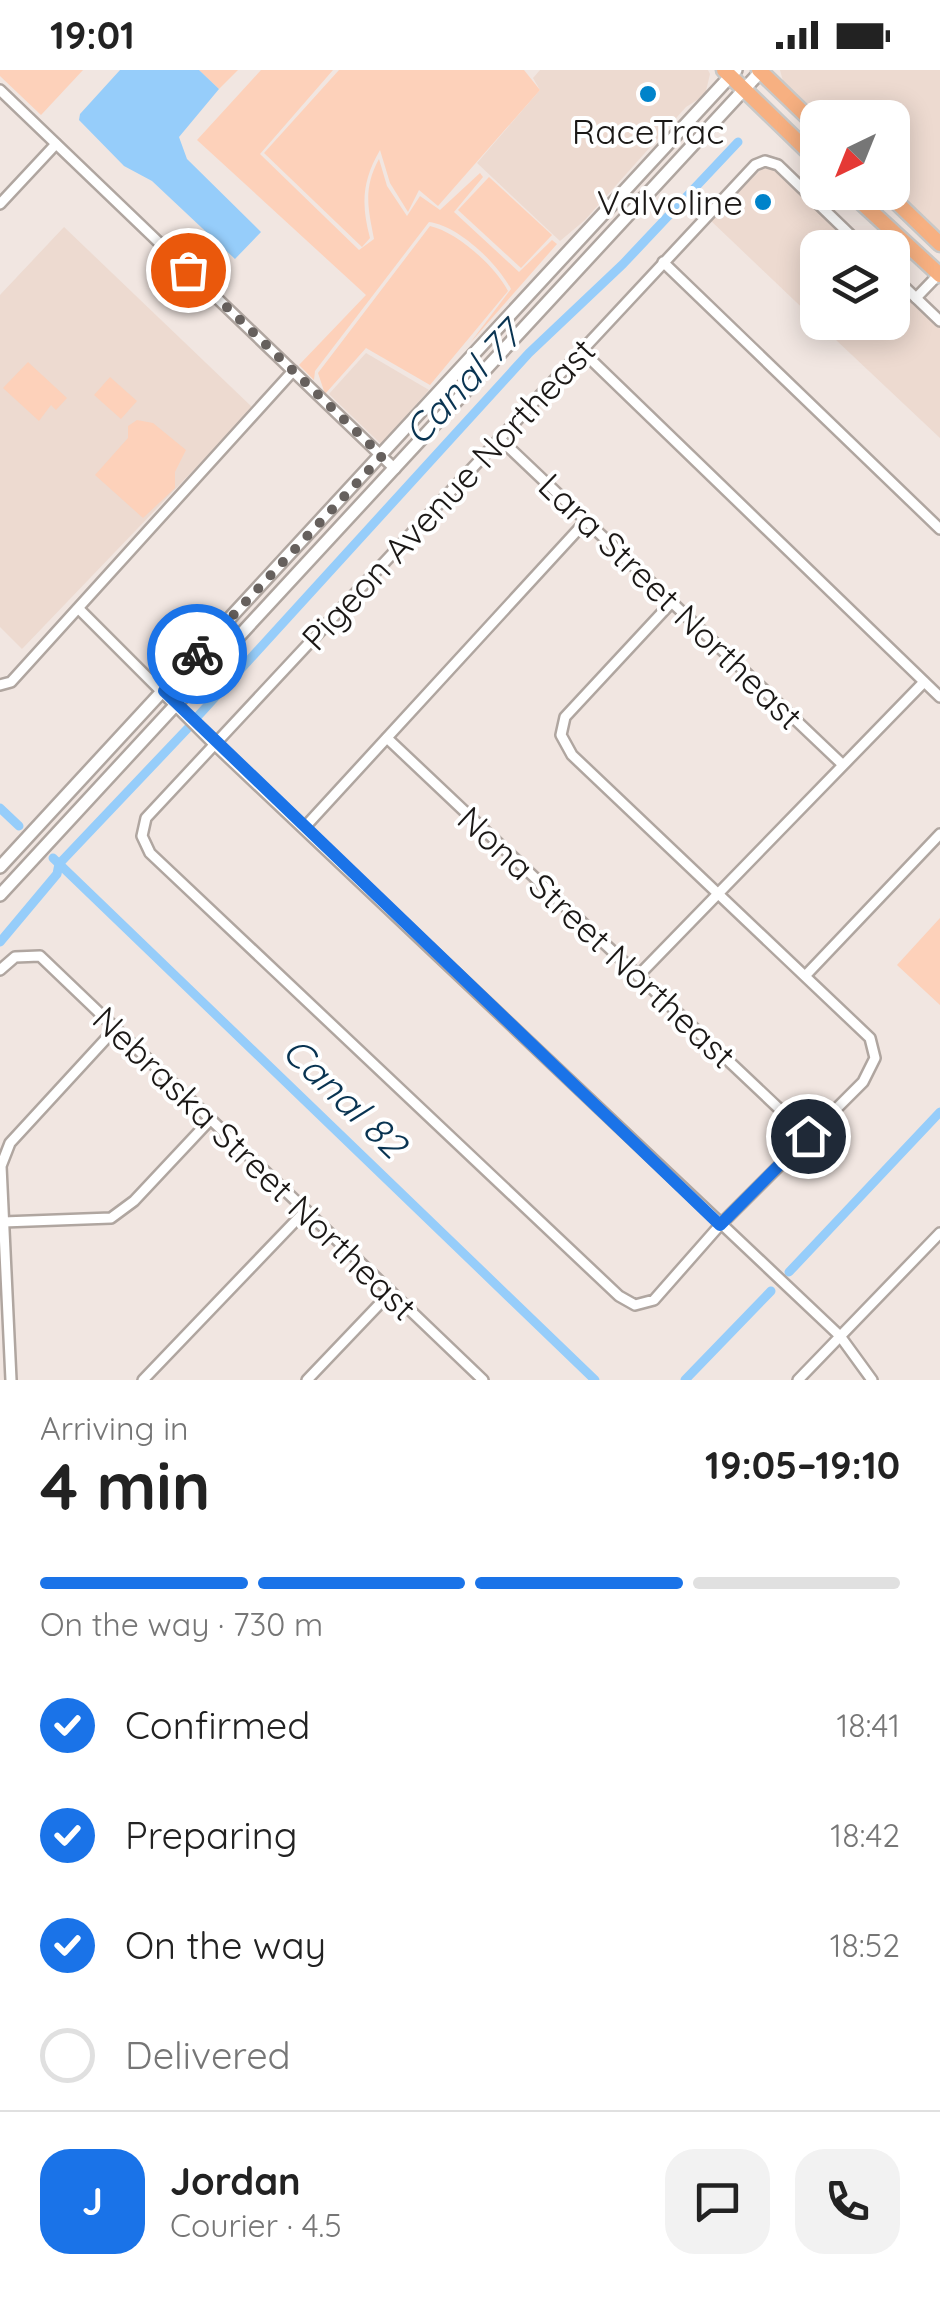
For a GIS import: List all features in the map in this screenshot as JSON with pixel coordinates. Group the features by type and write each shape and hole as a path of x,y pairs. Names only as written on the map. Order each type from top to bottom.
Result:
{"main road":[{"path":"0,895 761,70 800,108"},
{"path":"0,867 382,456 730,72 800,144"},
{"path":"870,210 940,274"},
{"path":"905,210 940,244"},
{"path":"523,328 530,302 526,296"}],"street":[{"path":"0,90 396,468"},
{"path":"0,204 56,144"},
{"name":"Pigeon Avenue Northeast","path":"720,1225 654,1300 635,1305 618,1296 150,853 142,836 146,818 755,165 765,160 778,164 846,230"},
{"path":"663,262 940,529"},
{"path":"916,298 940,274"},
{"path":"910,292 940,320"},
{"path":"582,351 940,697"},
{"path":"0,685 10,682 79,609 293,371"},
{"name":"Lara Street Northeast","path":"499,438 842,764"},
{"path":"304,828 586,522"},
{"path":"671,603 565,718 561,735 572,755 870,1038 875,1058 863,1082 720,1225"},
{"path":"79,609 215,745 840,1336 872,1380"},
{"path":"638,976 924,682"},
{"name":"Nona Street Northeast","path":"387,738 808,1136"},
{"path":"806,975 940,834"},
{"name":"Nebraska Street Northeast","path":"0,970 24,955 40,956 476,1378"},
{"path":"10,1380 1,1166 10,1143 114,1030"},
{"path":"3,1222 111,1218 134,1201 210,1120"},
{"path":"143,1380 306,1210"},
{"path":"798,1380 940,1233"},
{"path":"307,1380 391,1292"}],"shaded area":[{"path":"0,70 83,70 41,115 0,76"},
{"path":"199,70 238,70 219,89"},
{"path":"261,70 333,70 260,154 359,250 374,239 369,189 379,159 387,186 407,216 420,196 440,210 480,173 483,177 454,212 519,272 552,240 557,244 470,343 511,289 476,247 452,230 429,222 315,371 314,380 299,365 366,295 197,140"},
{"path":"339,70 524,70 540,90 438,206 419,190 408,212 390,183 380,150 367,183 364,203 370,238 362,247 264,153"},
{"path":"540,70 708,70 710,74 705,95 686,107 585,220 560,241 477,163 540,90 533,78"},
{"path":"780,70 940,70 940,232 910,203 910,100 803,100 783,81"},
{"path":"764,167 774,169 800,193 800,210 818,210 840,230 800,230 800,306 709,219"},
{"path":"489,177 552,235 521,268 458,210"},
{"path":"430,226 452,235 474,251 508,291 430,385 366,348 325,394 318,373"},
{"path":"64,227 253,408 22,649 0,627 0,295"},
{"path":"910,297 940,326 940,438 836,340 910,340"},
{"path":"366,353 429,390 381,444 329,394"},
{"path":"28,362 67,398 56,410 51,405 39,421 3,388"},
{"path":"110,377 137,401 121,419 94,395"},
{"path":"137,420 153,423 186,450 175,472 175,488 143,518 95,475 128,438 128,426"},
{"path":"940,918 940,1005 897,965"}],"water":[{"path":"120,70 199,70 219,89 179,137 187,159 261,232 235,259 152,181 124,166 79,120 80,114"}],"waterway":[{"name":"Canal 77","path":"198,716 529,353 623,264 738,142"},
{"name":"Canal 77","path":"0,942 57,874 59,864 189,727"},
{"name":"Canal 82","path":"0,808 19,826"},
{"name":"Canal 82","path":"53,858 595,1380"},
{"path":"789,1272 940,1112"},
{"path":"685,1380 771,1291"}],"way so far":[{"path":"188,270 382,456 197,654"}],"place":[{"name":"RaceTrac","path":"648,94"},
{"name":"Valvoline","path":"763,202"}],"route":[{"path":"197,654 164,691 215,745 720,1225 808,1136"}]}
